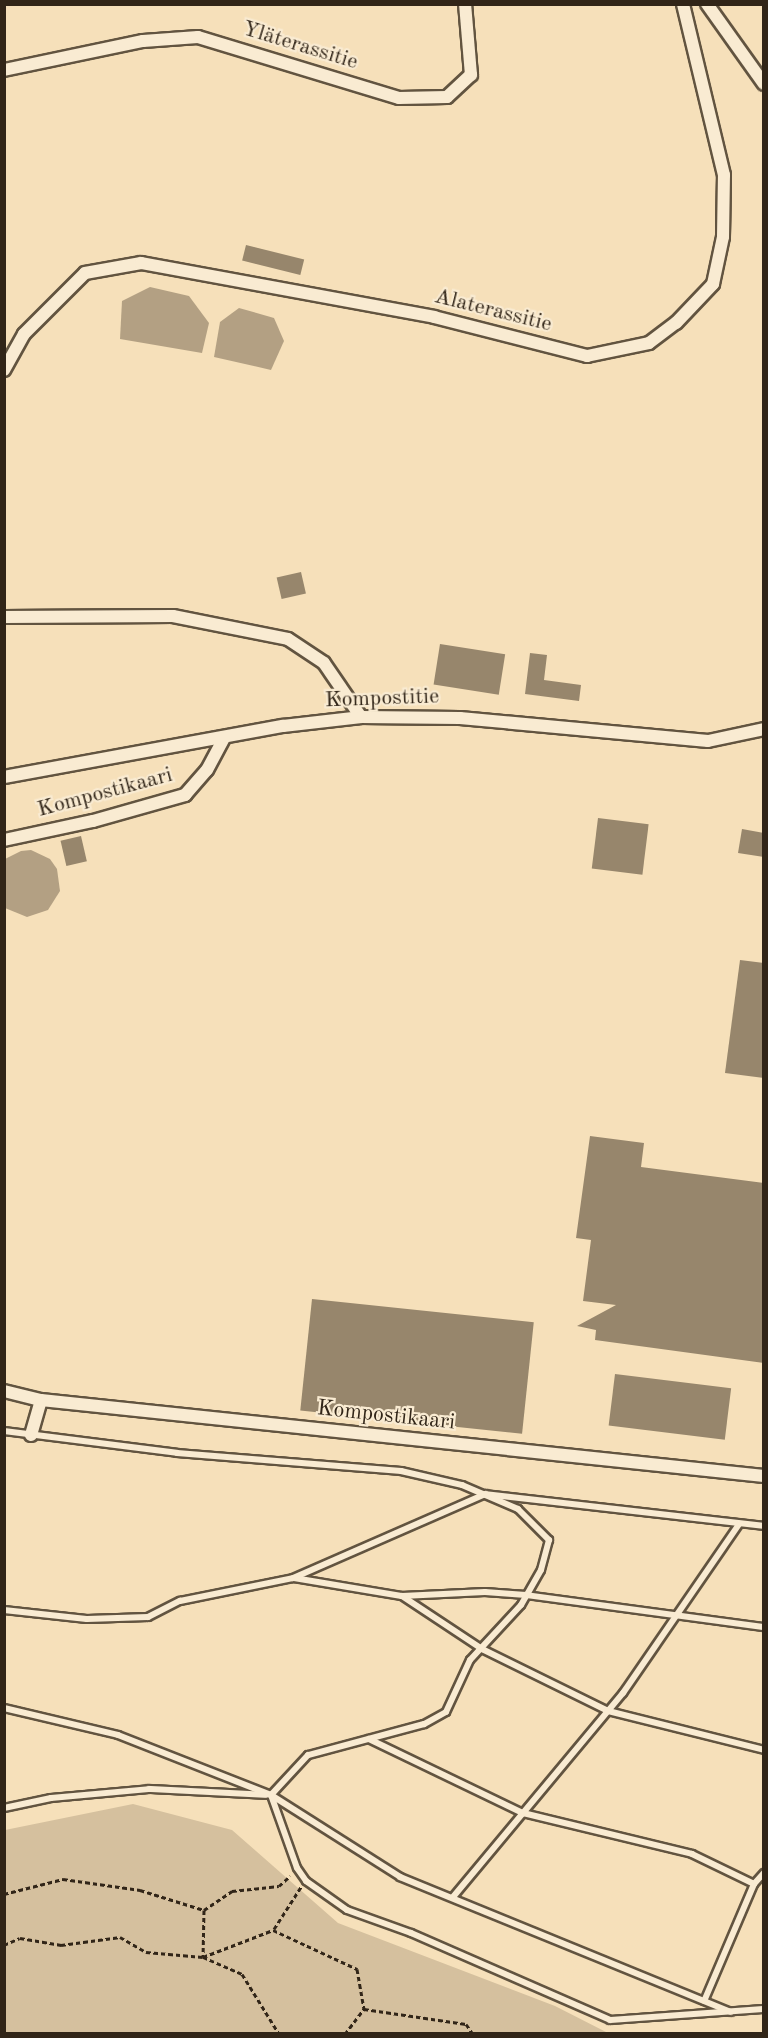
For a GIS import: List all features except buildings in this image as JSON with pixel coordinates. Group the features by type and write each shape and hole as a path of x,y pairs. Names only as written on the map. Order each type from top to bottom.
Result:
{"street":[{"name":"Yläterassitie","path":"4,70 143,41 198,37 399,98 447,97 471,75 465,4"},
{"name":"Alaterassitie","path":"4,370 24,334 86,273 141,263 434,317 587,356 649,344 713,284 723,237 724,175 683,4"},
{"path":"707,4 764,84"},
{"path":"4,617 173,616 288,639 324,663 361,717"},
{"name":"Kompostitie","path":"4,777 224,738 361,717 460,718 708,741 764,729"},
{"name":"Kompostikaari","path":"4,840 93,821 185,795 207,770 224,738"},
{"name":"Kompostikaari","path":"4,1391 42,1400 764,1476"},
{"path":"31,1435 42,1400"}],"lane":[{"path":"4,1431 177,1453 401,1471 485,1494 764,1526"},
{"path":"4,1610 87,1620 148,1617 180,1601 293,1578 485,1494 518,1509 549,1540 541,1570 526,1595 482,1649 470,1660 446,1712 424,1724 308,1755 271,1796"},
{"path":"453,1897 608,1711 739,1524"},
{"path":"293,1578 402,1596 485,1592 526,1595 764,1627"},
{"path":"402,1596 482,1649 608,1711 764,1750"},
{"path":"4,1707 118,1735 271,1796 400,1877 734,2014"},
{"path":"369,1739 523,1813 692,1854 754,1884"},
{"path":"4,1808 51,1798 148,1789 271,1796"},
{"path":"271,1796 297,1868 306,1881 347,1910 411,1933 610,2020 734,2014 764,2009"},
{"path":"704,2001 754,1884 764,1873"}],"path":[{"path":"204,1911 232,1891 279,1886 297,1868"},
{"path":"4,1894 63,1880 140,1890 204,1911"},
{"path":"203,1957 273,1930 306,1881"},
{"path":"203,1957 204,1911"},
{"path":"273,1930 357,1969 364,2009 345,2034"},
{"path":"4,1945 20,1938 61,1945 120,1937 146,1952 203,1957 242,1974 279,2034"},
{"path":"364,2009 466,2024 474,2034"}],"shaded area":[{"path":"150,287 189,296 209,323 202,353 120,339 122,301"},
{"path":"239,308 274,318 284,341 271,370 214,357 220,322"},
{"path":"31,850 50,859 57,869 60,891 48,910 27,917 5,908 5,859 21,851"},
{"path":"133,1804 232,1830 338,1923 555,2006 608,2033 5,2033 5,1830"}]}
